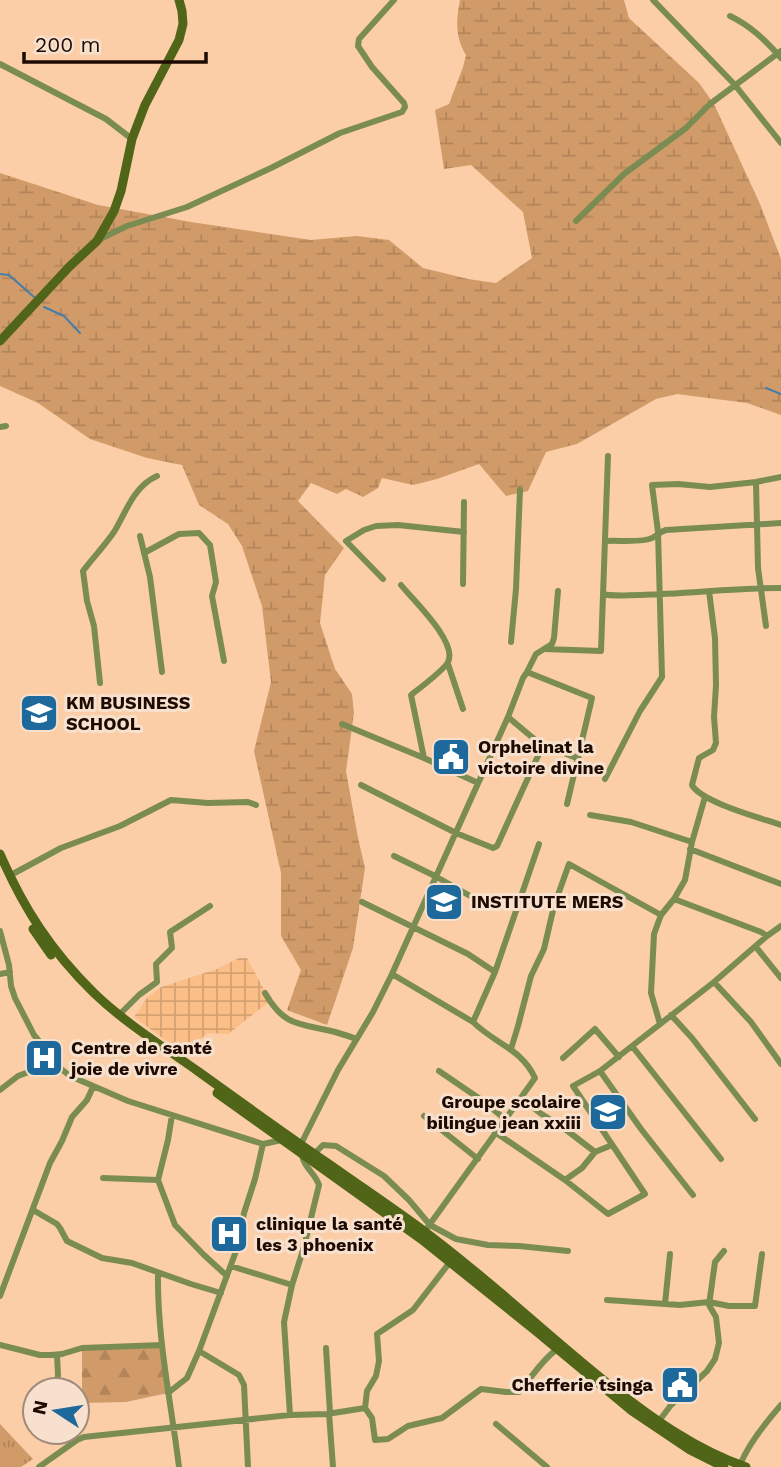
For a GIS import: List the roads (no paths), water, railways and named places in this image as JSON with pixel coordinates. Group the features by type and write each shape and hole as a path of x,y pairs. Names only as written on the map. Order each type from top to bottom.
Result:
{"main road":[{"path":"0,341 97,241 114,211 132,139 145,105 179,40 183,24 178,0"},
{"path":"0,854 9,876 41,932 61,959 96,995 450,1262 620,1402 655,1428 719,1466"},
{"path":"0,869 39,941 60,967 122,1024 282,1140 314,1154 427,1228 637,1406 693,1444 740,1464"}],"street":[{"path":"97,241 127,226 187,207 340,133 402,112 404,103 358,47 359,39 394,0"},
{"path":"653,0 735,85 781,143"},
{"path":"576,221 624,174 686,128 710,104 780,54 746,24 730,16"},
{"path":"0,64 106,119 132,139"},
{"path":"545,649 601,651 608,456"},
{"path":"100,683 94,626 83,571 112,534 138,490 157,476"},
{"path":"605,779 640,711 662,677 658,532 652,485 710,487 781,477"},
{"path":"756,482 756,524 766,626"},
{"path":"510,642 516,589 520,490"},
{"path":"463,584 464,502"},
{"path":"606,541 644,540 652,538 658,532 709,526 781,523"},
{"path":"383,579 346,541 376,526 398,525 464,532"},
{"path":"144,553 180,534 199,533 210,545 216,582 212,596 224,661"},
{"path":"140,536 150,577 162,672"},
{"path":"401,585 445,638 450,655 448,664 463,709"},
{"path":"603,594 660,595 781,588"},
{"path":"290,1415 284,1322 319,1185 316,1177 302,1162 300,1150 320,1103 392,974 523,678 536,654 552,644 558,591"},
{"path":"709,591 715,638 716,743 713,750 699,758 692,785 694,790 718,803 781,825"},
{"path":"424,758 411,695 448,664"},
{"path":"527,672 593,698 567,804"},
{"path":"508,717 542,745 579,759"},
{"path":"342,724 478,783"},
{"path":"361,786 456,833 493,848 497,846 542,745"},
{"path":"660,1024 651,993 653,934 661,915 685,880 691,845 705,797"},
{"path":"9,876 61,848 120,826 171,800 248,802 256,805"},
{"path":"590,815 631,822 781,884"},
{"path":"473,1022 495,972 539,844"},
{"path":"394,856 479,901"},
{"path":"510,1049 531,976 544,949 554,906 569,864 661,915"},
{"path":"674,899 766,936"},
{"path":"362,902 472,956 495,972"},
{"path":"120,1014 157,982 156,964 172,948 170,932 210,906"},
{"path":"495,1132 565,1180 608,1214 645,1194 573,1086 619,1057 781,926"},
{"path":"0,931 11,986 19,1009 34,1035 48,1052 50,1060 70,1076 128,1101 262,1144 282,1140"},
{"path":"756,947 781,978"},
{"path":"0,974 10,972"},
{"path":"392,974 473,1022 488,1036 526,1062 535,1078 427,1228"},
{"path":"714,982 751,1022 781,1064"},
{"path":"265,993 280,1014 291,1022 356,1039"},
{"path":"671,1015 755,1119"},
{"path":"563,1058 595,1029 619,1057"},
{"path":"632,1046 721,1159"},
{"path":"0,1090 18,1076 39,1068 50,1060"},
{"path":"439,1071 505,1119"},
{"path":"600,1071 693,1195"},
{"path":"0,1296 50,1163 72,1117 87,1100 93,1087"},
{"path":"521,1098 595,1152"},
{"path":"172,1115 158,1180 176,1225 227,1276"},
{"path":"424,1116 478,1159"},
{"path":"168,1393 187,1378 200,1351 239,1243 262,1144"},
{"path":"314,1154 323,1145 336,1146 384,1176 409,1200 427,1228 456,1239 488,1245 568,1251"},
{"path":"565,1180 582,1168 595,1152 612,1145"},
{"path":"103,1178 158,1180"},
{"path":"33,1210 57,1224 67,1241 86,1251 102,1258 132,1263 221,1293"},
{"path":"659,1421 671,1405 707,1371 715,1359 719,1343 716,1317 709,1302 715,1262 724,1251"},
{"path":"665,1304 670,1254"},
{"path":"607,1300 680,1305 709,1302 729,1306 755,1306 762,1254"},
{"path":"450,1262 413,1310 377,1334 379,1361 376,1376 367,1391 365,1408 372,1418 374,1440 388,1440 408,1426 442,1418 481,1389 519,1392 545,1358 556,1350"},
{"path":"231,1266 292,1286"},
{"path":"158,1273 162,1345 179,1467"},
{"path":"0,1345 40,1355 57,1355 82,1348 162,1345"},
{"path":"326,1348 333,1467"},
{"path":"200,1351 242,1377 248,1467"},
{"path":"57,1355 58,1376"},
{"path":"740,1464 781,1405"},
{"path":"38,1467 84,1437 365,1408"},
{"path":"496,1424 547,1467"}],"waterway":[{"path":"0,274 9,275 34,297"},
{"path":"44,307 64,316 80,333"},
{"path":"766,388 781,394"}],"place":[{"name":"KM BUSINESS SCHOOL","path":"39,713"},
{"name":"Orphelinat la victoire divine","path":"451,757"},
{"name":"INSTITUTE MERS","path":"444,902"},
{"name":"Centre de santé joie de vivre","path":"44,1058"},
{"name":"Groupe scolaire bilingue jean xxiii","path":"608,1112"},
{"name":"clinique la santé les 3 phoenix","path":"229,1234"},
{"name":"Chefferie tsinga","path":"680,1385"}]}
